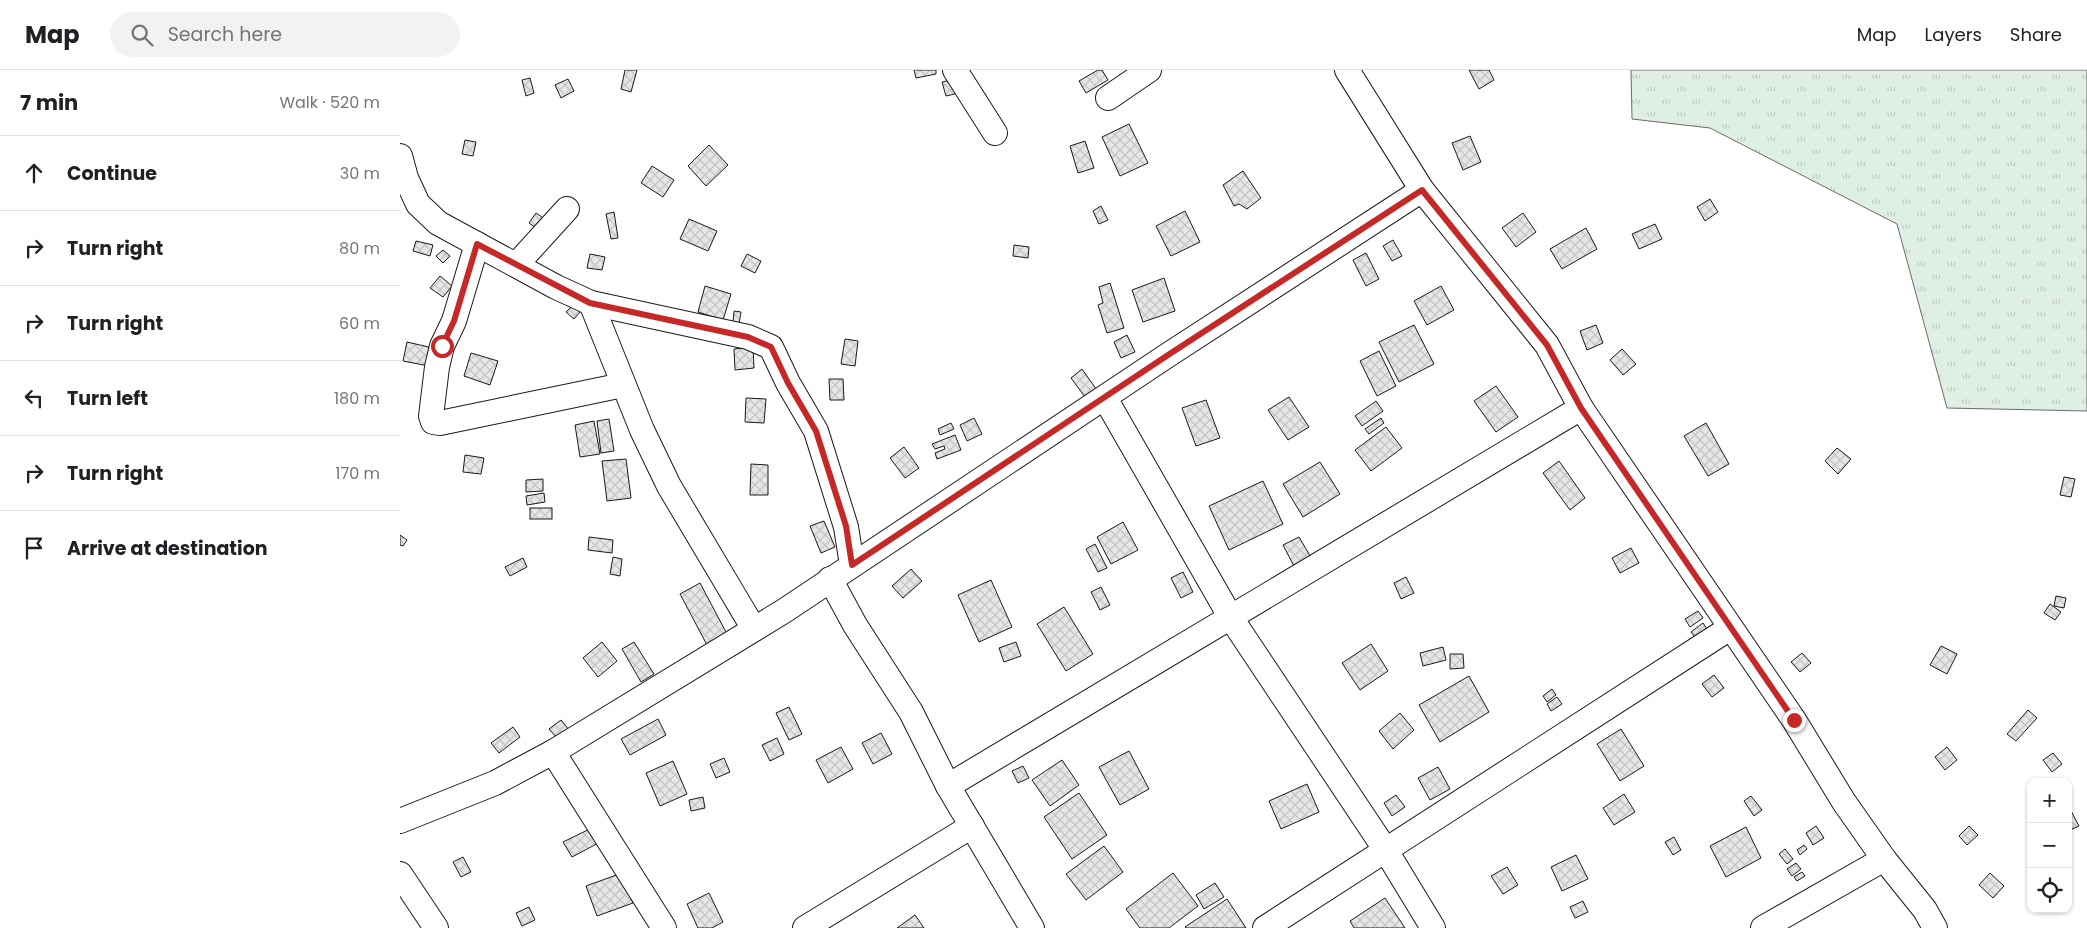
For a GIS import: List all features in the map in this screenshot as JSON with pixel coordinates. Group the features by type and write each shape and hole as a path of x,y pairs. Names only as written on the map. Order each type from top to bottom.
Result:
{"street":[{"path":"955,70 995,133"},
{"path":"1108,98 1150,70"},
{"path":"1347,70 1422,190 1547,345 1581,408 1794,720 1844,802 1884,859 1925,910 1935,928"},
{"path":"400,156 406,178 418,204 438,223 516,265 590,303 748,337 771,347 788,383 816,431 846,526 852,565"},
{"path":"400,821 495,783 553,752 754,629 1168,355 1422,190"},
{"path":"516,265 567,209"},
{"path":"477,244 454,321 442,346 437,367 431,416 433,422 440,424 623,385"},
{"path":"590,303 623,385 669,486 754,629"},
{"path":"1105,398 1231,618 1385,850 1434,928"},
{"path":"948,786 1581,408"},
{"path":"830,579 855,625 911,712 948,786 1032,928"},
{"path":"1265,928 1730,628"},
{"path":"553,752 664,928"},
{"path":"805,928 972,826"},
{"path":"1763,928 1884,859"},
{"path":"400,874 436,928"}],"green space":[{"path":"1631,70 2087,70 2087,411 1947,408 1897,224 1710,128 1632,119"}],"building":[{"path":"625,70 637,70 631,92 621,89"},
{"path":"914,70 936,70 936,74 916,78"},
{"path":"1098,70 1102,70 1108,80 1086,93 1079,81"},
{"path":"1469,70 1489,70 1494,80 1479,89"},
{"path":"530,78 534,93 526,96 522,80"},
{"path":"568,79 574,91 561,98 555,85"},
{"path":"955,79 959,93 946,96 942,82"},
{"path":"1129,124 1148,163 1120,176 1102,137"},
{"path":"1470,136 1481,162 1463,170 1452,143"},
{"path":"465,140 476,142 473,156 462,154"},
{"path":"1085,141 1094,168 1078,173 1070,146"},
{"path":"709,145 728,165 706,186 688,166"},
{"path":"652,166 674,180 663,197 641,183"},
{"path":"1243,171 1261,198 1247,209 1239,204 1234,206 1223,185"},
{"path":"1710,199 1718,212 1705,221 1697,207"},
{"path":"1101,206 1108,220 1099,224 1093,211"},
{"path":"1185,211 1200,242 1171,256 1156,226"},
{"path":"614,212 618,238 611,239 606,214"},
{"path":"536,213 546,220 539,230 529,223"},
{"path":"1523,213 1536,232 1516,247 1502,228"},
{"path":"689,219 717,231 708,251 680,239"},
{"path":"1655,224 1662,239 1639,249 1632,234"},
{"path":"1586,228 1597,249 1562,269 1550,249"},
{"path":"1393,240 1402,256 1392,261 1383,246"},
{"path":"416,241 433,245 430,256 413,251"},
{"path":"1014,245 1029,247 1028,258 1013,256"},
{"path":"443,250 450,256 443,263 436,256"},
{"path":"1366,253 1379,279 1366,286 1353,260"},
{"path":"590,254 605,257 602,270 587,268"},
{"path":"747,254 761,261 755,273 741,266"},
{"path":"440,276 452,286 443,297 430,288"},
{"path":"1164,278 1175,311 1143,322 1132,290"},
{"path":"1110,283 1124,328 1107,333 1098,305 1103,303 1099,287"},
{"path":"705,286 731,294 723,320 698,312"},
{"path":"1441,286 1454,310 1427,325 1414,301"},
{"path":"573,305 580,312 574,319 566,312"},
{"path":"734,311 741,312 739,324 733,323"},
{"path":"1414,325 1434,364 1399,382 1379,342"},
{"path":"1596,325 1603,343 1587,350 1580,331"},
{"path":"1127,335 1135,352 1121,358 1114,342"},
{"path":"845,339 858,341 855,366 841,364"},
{"path":"407,342 433,348 429,366 403,361"},
{"path":"753,347 754,368 735,370 734,349"},
{"path":"1622,349 1636,364 1623,375 1610,360"},
{"path":"1379,351 1396,386 1377,396 1360,361"},
{"path":"471,353 498,361 490,385 464,376"},
{"path":"1082,369 1099,393 1088,401 1071,378"},
{"path":"829,379 843,379 844,400 830,400"},
{"path":"1496,386 1518,417 1496,432 1474,401"},
{"path":"1289,397 1309,427 1288,440 1268,410"},
{"path":"746,398 766,399 764,423 745,422"},
{"path":"1206,400 1220,438 1196,446 1182,408"},
{"path":"1376,401 1383,411 1362,426 1355,416"},
{"path":"974,418 982,434 967,441 960,425"},
{"path":"1381,418 1384,423 1369,434 1365,429"},
{"path":"609,419 614,451 601,453 597,421"},
{"path":"594,421 600,454 580,457 575,425"},
{"path":"951,423 954,429 940,435 938,429"},
{"path":"1706,423 1729,464 1708,476 1684,436"},
{"path":"1386,427 1402,448 1371,471 1355,450"},
{"path":"955,435 961,450 937,459 935,453 945,449 944,446 935,449 932,444"},
{"path":"904,447 919,468 905,478 890,458"},
{"path":"1837,448 1851,459 1838,474 1825,461"},
{"path":"465,455 484,458 481,474 463,472"},
{"path":"626,459 631,498 607,501 602,461"},
{"path":"1559,461 1585,498 1570,510 1543,473"},
{"path":"1320,462 1340,494 1303,517 1283,484"},
{"path":"751,464 768,465 768,495 750,495"},
{"path":"2064,477 2075,479 2071,497 2060,495"},
{"path":"543,479 543,491 526,492 526,480"},
{"path":"1263,481 1283,524 1229,550 1209,506"},
{"path":"544,493 545,502 527,505 526,496"},
{"path":"530,508 552,508 552,519 530,519"},
{"path":"824,521 835,547 821,553 810,526"},
{"path":"1123,522 1138,550 1111,564 1097,537"},
{"path":"400,535 407,540 403,546 400,545"},
{"path":"589,537 613,540 612,553 588,550"},
{"path":"1299,537 1313,561 1296,570 1283,545"},
{"path":"1095,544 1107,568 1098,572 1086,549"},
{"path":"1631,548 1639,563 1620,573 1612,558"},
{"path":"613,557 622,559 620,576 610,574"},
{"path":"523,558 527,567 510,576 505,567"},
{"path":"911,569 922,581 903,598 892,586"},
{"path":"1183,572 1193,592 1181,598 1171,578"},
{"path":"1406,577 1414,593 1401,599 1394,583"},
{"path":"991,580 1012,627 979,642 958,595"},
{"path":"700,583 727,634 707,645 680,594"},
{"path":"1101,587 1110,605 1100,610 1091,592"},
{"path":"2056,596 2066,598 2064,608 2054,606"},
{"path":"2050,604 2061,612 2055,620 2044,613"},
{"path":"1064,607 1093,654 1066,671 1037,624"},
{"path":"1698,611 1703,618 1690,627 1685,619"},
{"path":"1703,623 1707,629 1695,637 1691,632"},
{"path":"602,642 617,661 598,677 583,658"},
{"path":"634,642 654,674 641,682 622,649"},
{"path":"1016,642 1021,656 1004,662 999,648"},
{"path":"1371,644 1388,671 1360,690 1342,663"},
{"path":"1941,646 1957,654 1947,674 1930,665"},
{"path":"1443,647 1446,660 1423,666 1420,653"},
{"path":"1802,653 1811,663 1800,672 1791,662"},
{"path":"1450,654 1463,654 1464,668 1450,669"},
{"path":"1714,675 1724,688 1712,697 1702,684"},
{"path":"1469,676 1489,712 1440,742 1419,705"},
{"path":"1552,689 1556,695 1547,702 1543,696"},
{"path":"1557,697 1562,704 1551,711 1547,704"},
{"path":"789,707 802,734 789,740 776,713"},
{"path":"2028,710 2037,718 2016,741 2007,734"},
{"path":"1400,713 1414,730 1393,749 1379,731"},
{"path":"658,719 666,735 630,755 621,739"},
{"path":"561,720 570,731 559,740 549,729"},
{"path":"513,727 520,737 499,753 491,743"},
{"path":"1621,729 1644,766 1620,781 1597,744"},
{"path":"881,733 892,754 873,764 862,743"},
{"path":"777,738 784,754 770,761 762,745"},
{"path":"841,747 853,769 828,783 816,760"},
{"path":"1947,747 1957,760 1945,770 1935,757"},
{"path":"1129,751 1149,789 1120,805 1099,767"},
{"path":"2053,753 2062,764 2052,772 2043,760"},
{"path":"724,758 730,772 716,778 710,764"},
{"path":"1062,760 1079,785 1050,806 1032,780"},
{"path":"673,761 687,794 660,806 646,773"},
{"path":"1023,766 1029,778 1018,783 1012,771"},
{"path":"1438,767 1450,789 1430,800 1418,778"},
{"path":"1307,784 1319,812 1281,829 1269,801"},
{"path":"1079,793 1107,835 1072,859 1044,817"},
{"path":"1624,794 1635,812 1614,825 1603,808"},
{"path":"1396,795 1405,807 1392,816 1384,803"},
{"path":"1751,796 1762,810 1754,816 1744,801"},
{"path":"703,797 705,808 691,811 689,800"},
{"path":"2072,813 2079,826 2072,829"},
{"path":"598,825 606,839 572,857 563,842"},
{"path":"1816,826 1824,838 1813,845 1806,833"},
{"path":"1969,826 1978,835 1967,845 1959,836"},
{"path":"1746,827 1761,858 1726,877 1710,846"},
{"path":"1674,837 1681,850 1673,855 1665,842"},
{"path":"1804,845 1807,849 1800,855 1797,850"},
{"path":"1104,846 1123,872 1086,900 1066,874"},
{"path":"1785,849 1793,859 1787,864 1779,854"},
{"path":"1576,855 1588,879 1562,891 1551,867"},
{"path":"463,857 471,872 461,877 453,862"},
{"path":"1796,863 1801,869 1792,876 1787,869"},
{"path":"1507,867 1518,885 1503,894 1491,876"},
{"path":"1802,872 1805,876 1797,881 1794,877"},
{"path":"622,873 633,903 597,916 586,886"},
{"path":"1173,873 1198,906 1169,928 1140,928 1126,909"},
{"path":"1990,873 2004,886 1993,898 1979,885"},
{"path":"1215,883 1224,897 1204,909 1196,895"},
{"path":"709,893 723,922 712,928 698,928 687,904"},
{"path":"1385,898 1405,928 1354,928 1350,921"},
{"path":"1227,899 1246,928 1185,927"},
{"path":"1583,901 1588,912 1575,918 1570,907"},
{"path":"529,907 535,920 522,926 516,913"},
{"path":"915,915 924,928 897,928"}],"route":[{"path":"442,346 454,321 477,244 556,287 590,303 748,337 771,347 788,383 816,431 846,526 852,565 1168,355 1422,190 1547,345 1581,408 1794,720"}]}
